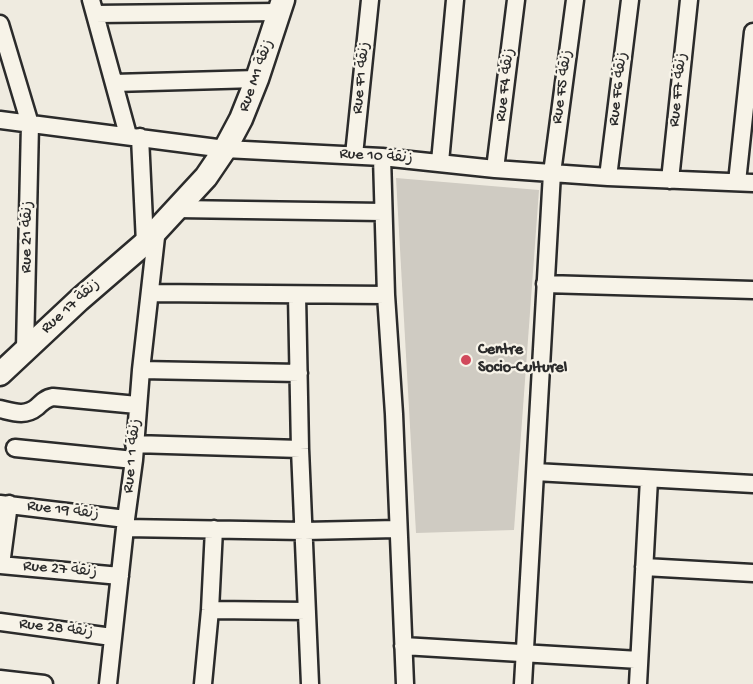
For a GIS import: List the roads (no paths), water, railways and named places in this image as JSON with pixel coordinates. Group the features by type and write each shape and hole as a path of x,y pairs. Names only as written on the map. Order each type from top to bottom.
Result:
{"street":[{"name":"Rue F1 زنقة","path":"354,155 370,0"},
{"path":"440,162 455,0"},
{"name":"Rue F4 زنقة","path":"495,169 516,0"},
{"name":"Rue F5 زنقة","path":"523,684 552,173 575,0"},
{"name":"Rue F6 زنقة","path":"608,177 630,0"},
{"name":"Rue F7 زنقة","path":"670,180 689,0"},
{"path":"151,235 134,136 114,82 93,7 281,6"},
{"name":"Rue M1 زنقة","path":"225,149 257,80 281,6"},
{"name":"Rue 21 زنقة","path":"0,24 30,124 25,349"},
{"path":"745,182 753,32"},
{"path":"114,82 257,80"},
{"name":"Rue 10 زنقة","path":"0,120 225,149 382,157 495,169 608,177 745,182"},
{"name":"Rue 17 زنقة","path":"0,374 177,209 194,191 225,149"},
{"path":"382,157 386,295 394,414 405,684"},
{"path":"177,209 383,212"},
{"name":"Rue 1 زنقة 1","path":"108,684 150,293 151,235"},
{"path":"545,284 753,290"},
{"path":"150,293 386,295"},
{"path":"297,295 300,449 310,684"},
{"path":"141,370 299,373"},
{"path":"0,408 20,413 29,412 46,398 53,397 137,405"},
{"path":"15,448 134,452 300,449"},
{"path":"534,472 753,484"},
{"path":"638,684 649,479"},
{"path":"0,565 5,504"},
{"name":"Rue 19 زنقة","path":"5,504 125,523 214,529 304,531 398,529"},
{"path":"203,684 214,529"},
{"name":"Rue 27 زنقة","path":"0,565 120,576"},
{"path":"644,567 753,573"},
{"path":"210,610 307,611"},
{"name":"Rue 28 زنقة","path":"0,622 112,637"},
{"path":"403,646 639,660"},
{"path":"0,679 44,684"}],"place":[{"name":"Centre Socio-Culturel","path":"466,360"}]}
